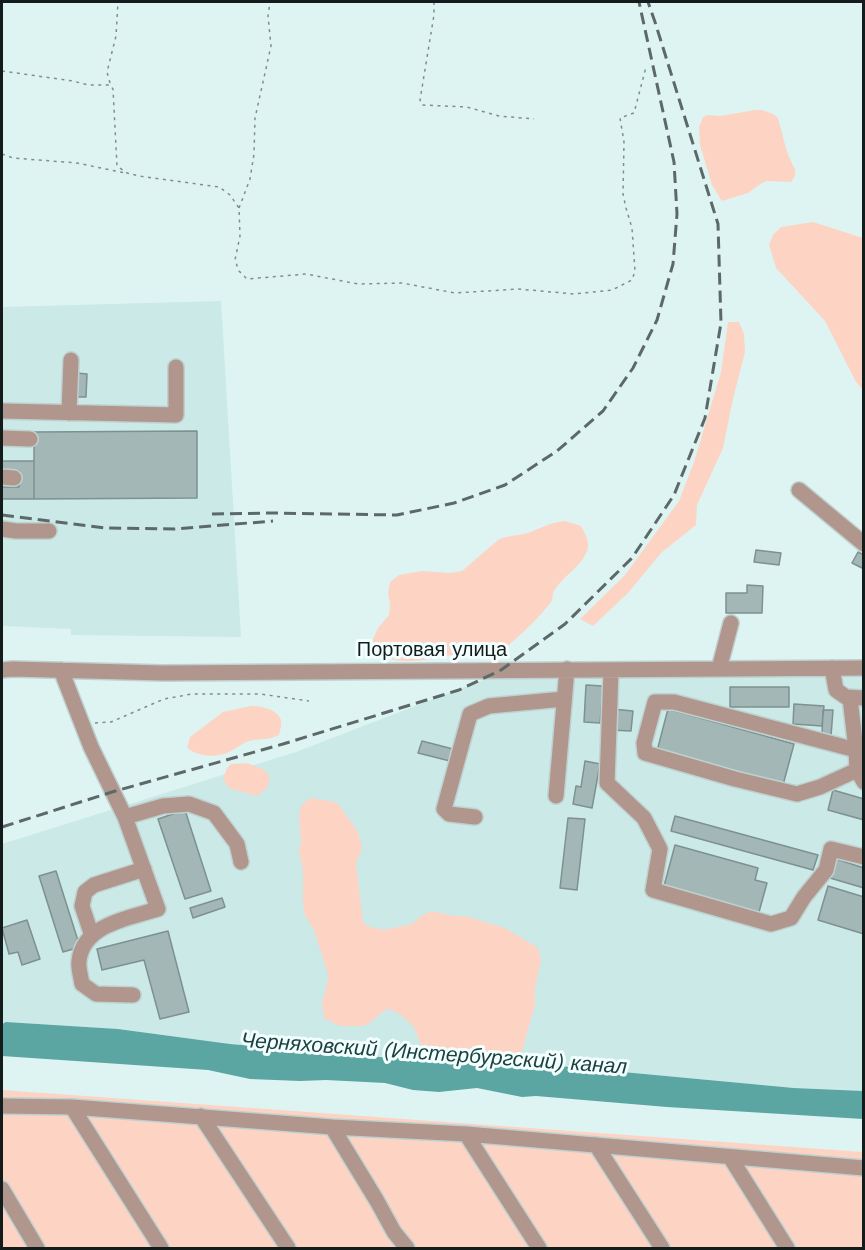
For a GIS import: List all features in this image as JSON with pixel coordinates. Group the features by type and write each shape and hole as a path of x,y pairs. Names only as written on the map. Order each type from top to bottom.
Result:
{"street":[{"path":"69,413 71,360"},
{"path":"3,414 176,415 176,367"},
{"path":"2,438 30,439"},
{"path":"799,490 864,544"},
{"path":"2,529 49,531"},
{"path":"719,669 731,623"},
{"path":"832,668 836,690 857,698 856,750 860,776 797,794 645,753 644,743 656,702 674,702 856,750"},
{"name":"Портовая улица","path":"2,670 163,673 864,668"},
{"path":"556,796 567,669"},
{"path":"61,670 91,747 125,817 158,909 107,925 85,941 79,961 82,984 96,994 133,995"},
{"path":"611,671 607,783 644,818 660,849 653,890 771,924 791,918 804,897 826,870 831,849 864,857"},
{"path":"475,817 449,814 444,809 470,714 489,706 564,699"},
{"path":"125,817 163,806 189,804 214,813 237,844 241,862"},
{"path":"92,936 82,906 85,892 94,885 144,869"},
{"path":"2,1106 72,1107 332,1127 466,1134 862,1170"},
{"path":"72,1107 161,1248"},
{"path":"201,1116 288,1248"},
{"path":"332,1127 394,1232 407,1248"},
{"path":"466,1134 539,1248"},
{"path":"596,1145 662,1248"},
{"path":"730,1157 787,1248"},
{"path":"2,1189 37,1248"}],"path":[{"path":"118,2 116,36 107,72 113,90 117,166 127,173"},
{"path":"270,2 268,16 271,46 255,117 254,154 250,179 238,208 240,236 235,260 239,271 247,279 306,274 358,284 402,283 454,293 518,289 574,294 612,290 632,280 635,271 632,228 623,194 624,142 620,118 634,113 646,68"},
{"path":"434,2 434,15 420,100 422,105 467,107 499,116 534,119"},
{"path":"2,71 88,85 110,85"},
{"path":"2,154 13,158 77,163 219,187 230,195 238,208"},
{"path":"82,724 111,722 164,699 192,694 260,694 309,702"}],"shaded area":[{"path":"762,110 778,118 795,176 791,182 767,181 748,193 722,201 712,185 700,145 699,127 703,117 708,115 720,116"},
{"path":"813,222 863,238 863,390 856,382 825,321 776,268 769,245 773,235 781,227"},
{"path":"221,301 241,637 71,635 71,629 2,626 2,307"},
{"path":"728,322 739,322 744,334 745,352 723,448 697,505 696,525 661,553 628,593 593,626 580,619 625,575 679,501 694,462 721,372"},
{"path":"565,521 581,526 588,542 586,554 553,592 552,600 545,610 507,646 488,652 415,661 399,661 379,655 373,645 373,639 378,628 389,615 390,582 399,575 422,571 451,573 462,571 498,540"},
{"path":"863,671 863,1091 794,1088 516,1062 391,1058 230,1044 118,1029 7,1022 2,1024 2,844 296,752 488,678"},
{"path":"251,706 264,708 279,716 281,726 279,735 246,742 219,755 202,755 187,748 190,737 223,712"},
{"path":"247,763 263,769 270,777 267,788 257,796 229,788 223,779 231,764"},
{"path":"310,798 335,802 358,832 362,848 356,864 363,922 367,926 384,930 412,924 431,911 465,916 505,928 538,948 541,960 535,987 535,1004 520,1058 516,1062 443,1058 432,1055 422,1048 414,1027 390,1009 362,1026 340,1026 324,1018 322,1002 328,974 314,930 305,915 303,870 299,852 301,806"},
{"path":"2,1090 863,1152 863,1248 2,1248"}],"water":[{"path":"6,1022 118,1029 230,1044 391,1058 516,1062 794,1088 863,1091 863,1119 536,1096 522,1097 477,1088 439,1092 413,1090 385,1083 250,1079 208,1070 2,1056 2,1024"}],"building":[{"path":"77,373 87,374 86,397 76,397"},
{"path":"197,431 197,498 34,499 34,432"},
{"path":"2,461 34,461 34,499 2,499 2,487 19,487 19,471 2,471"},
{"path":"756,550 781,553 779,565 754,562"},
{"path":"858,552 864,555 864,569 852,563"},
{"path":"747,585 763,586 762,613 726,613 726,593 747,593"},
{"path":"586,685 603,686 600,723 584,722"},
{"path":"730,687 789,687 789,707 730,707"},
{"path":"794,704 824,706 822,726 793,724"},
{"path":"612,709 633,711 631,731 611,730"},
{"path":"668,709 794,744 783,785 657,751"},
{"path":"823,710 833,710 831,736 822,735"},
{"path":"422,741 453,749 450,761 418,753"},
{"path":"585,761 600,764 592,808 573,804 576,786 581,787"},
{"path":"833,790 864,799 864,820 828,810"},
{"path":"185,810 211,891 185,899 158,819"},
{"path":"675,816 818,855 813,870 671,831"},
{"path":"568,818 585,819 577,890 560,888"},
{"path":"675,845 758,868 755,880 767,883 759,912 664,886"},
{"path":"836,859 864,868 864,888 830,878"},
{"path":"56,871 80,947 63,952 39,876"},
{"path":"828,886 864,897 864,934 818,920"},
{"path":"222,898 225,907 193,918 190,908"},
{"path":"27,920 40,959 22,965 18,952 9,954 2,928"},
{"path":"168,931 189,1012 160,1019 144,960 102,970 97,949"}],"railway":[{"path":"212,514 397,515 454,503 505,485 557,451 603,411 633,368 657,320 673,264 677,214 674,162 639,2"},
{"path":"2,827 112,792 283,744 459,690 501,670 565,624 632,558 674,495 705,418 721,323 718,224 648,2"},
{"path":"2,515 106,528 175,529 273,521"}],"water label":[{"name":"Черняховский (Инстербургский) канал","path":"434,1054"}]}
